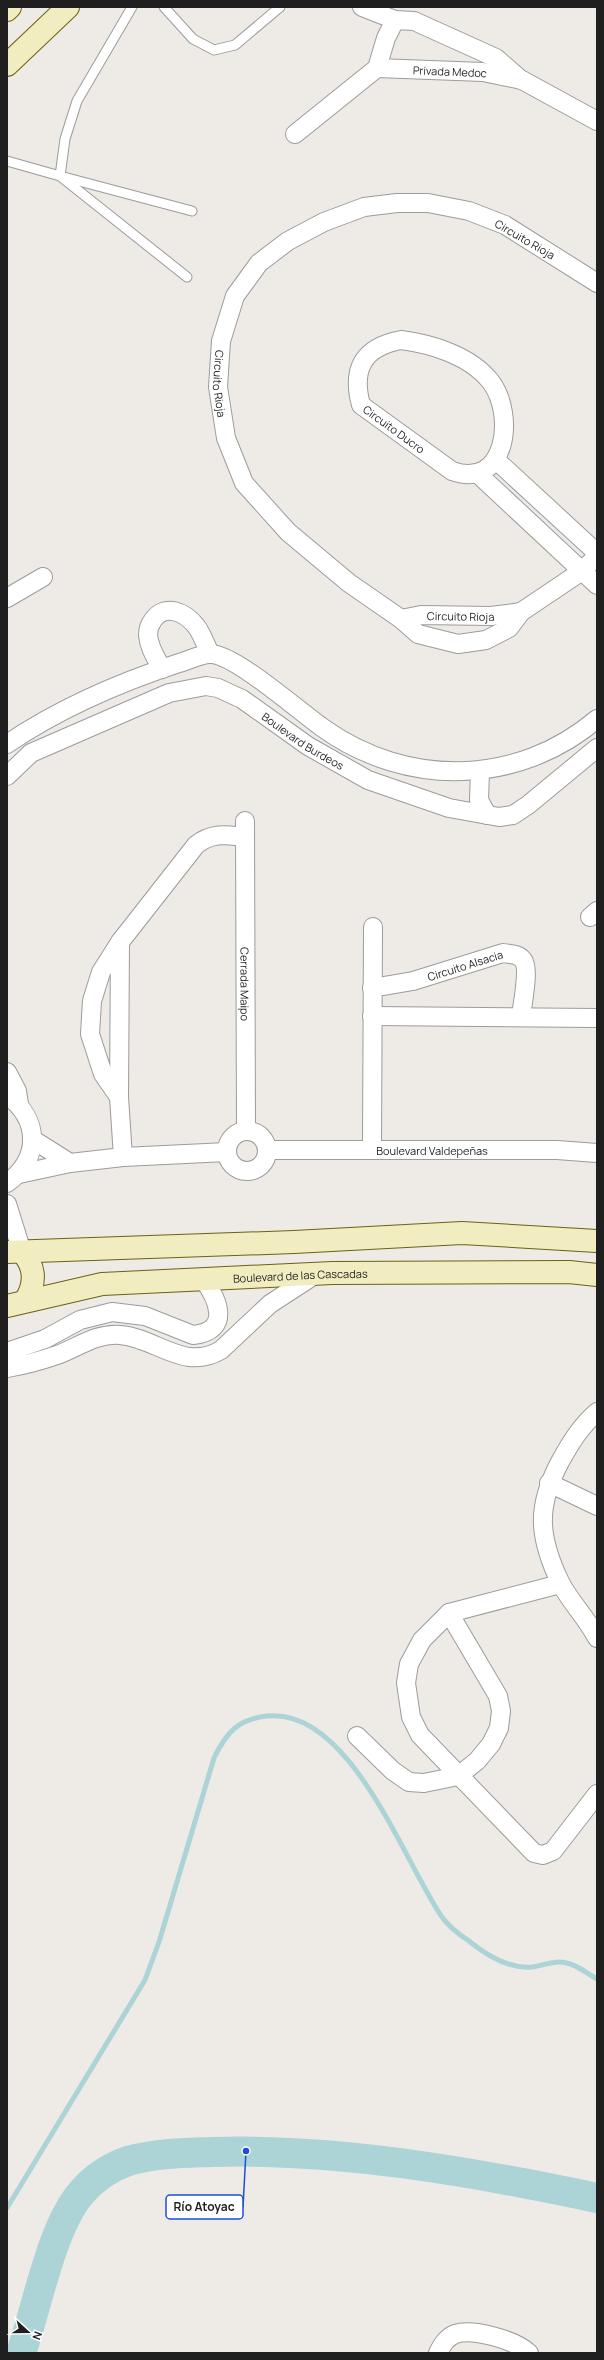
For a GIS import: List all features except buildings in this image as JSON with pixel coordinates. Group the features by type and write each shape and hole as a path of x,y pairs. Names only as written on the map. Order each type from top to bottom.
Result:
{"main road":[{"path":"7,10 10,7"},
{"path":"7,65 68,7"},
{"path":"15,1252 294,1242 462,1233 597,1241"},
{"path":"15,1252 31,1265 33,1272 32,1288 16,1304"},
{"name":"Boulevard de las Cascadas","path":"16,1304 102,1284 316,1274 569,1272 597,1275"}],"street":[{"name":"Privada Medoc","path":"362,7 394,20 414,21 496,58 522,80 597,121"},
{"path":"295,134 377,68 386,38 394,20"},
{"name":"Privada Medoc","path":"377,68 483,72 522,80"},
{"name":"Circuito Rioja","path":"597,282 498,222 469,211 428,203 397,203 364,207 324,222 288,241 259,263 235,296 221,341 218,387 226,438 244,483 288,532 349,583 401,619 418,634 458,644 486,640 509,628 521,612 582,571 597,554"},
{"name":"Circuito Ducro","path":"478,474 465,476 452,471 361,405 357,389 359,372 369,352 384,343 401,340 422,342 450,353 474,367 490,381 500,397 505,413 505,428 496,460"},
{"path":"597,554 496,460 478,474 597,585"},
{"path":"11,591 43,577"},
{"path":"7,744 57,712 126,681 210,654 196,626 177,611 166,610 157,614 150,624 148,633 150,645 162,669"},
{"name":"Circuito Rioja","path":"401,619 421,615 491,616 521,612"},
{"name":"Boulevard Burdeos","path":"210,654 231,662 275,691 323,728 361,752 412,767 449,771 480,771 523,762 582,732 597,719"},
{"name":"Boulevard Burdeos","path":"7,776 31,753 169,693 194,687 218,688 242,699 308,746 368,780 449,808 499,817 513,815 528,805 597,748"},
{"path":"261,712 275,691"},
{"path":"480,771 480,800 487,815"},
{"name":"Cerrada Maipo","path":"119,1097 103,1074 90,1034 92,1001 101,972 120,942 196,844 205,838 217,834 245,829 246,1131"},
{"path":"372,1150 373,927"},
{"path":"120,942 119,1097 123,1157"},
{"name":"Circuito Alsacia","path":"372,988 413,981 503,953 514,954 523,960 526,969 521,1017"},
{"path":"372,1016 597,1018"},
{"path":"7,1072 17,1091 13,1100 29,1121 32,1139 29,1158 13,1178"},
{"path":"246,1131 256,1133 260,1136 264,1140 267,1150 266,1159 260,1166 252,1170 244,1171 235,1167 230,1161 227,1152 229,1142 236,1134 246,1131"},
{"path":"32,1139 70,1163"},
{"name":"Boulevard Valdepeñas","path":"267,1150 557,1150 597,1153"},
{"path":"13,1178 70,1163 123,1157 227,1152"},
{"path":"7,1204 15,1252"},
{"path":"7,1368 60,1354 92,1339 109,1335 128,1336 186,1357 202,1358 212,1355 221,1350 270,1304 316,1274"},
{"path":"7,1352 45,1339 80,1320 112,1312 139,1314 193,1335 206,1332 215,1323 219,1310 215,1297 203,1279"},
{"path":"595,1416 572,1438 549,1482 542,1514 543,1535 548,1554 560,1584 596,1636"},
{"path":"549,1482 597,1506"},
{"path":"560,1584 449,1613 422,1640 409,1664 406,1683 411,1717 420,1735 534,1853 543,1855 553,1851 597,1794"},
{"path":"357,1736 393,1771 409,1782 424,1783 458,1776 477,1761 491,1744 499,1728 502,1711 498,1696 449,1613"},
{"path":"438,2353 444,2342 455,2334 477,2333 507,2340 523,2348 529,2353"}],"lane":[{"path":"60,176 65,139 77,101 132,7"},
{"path":"164,7 193,39 214,50 235,45 280,7"},
{"path":"7,161 192,211"},
{"path":"60,176 187,277"}],"waterway":[{"path":"7,2208 145,1980 159,1942 214,1758 228,1735 248,1720 267,1716 297,1720 324,1736 349,1761 371,1792 392,1827 442,1917 462,1936 490,1956 515,1966 532,1967 564,1962 579,1968 597,1979"},
{"path":"21,2353 53,2246 71,2207 82,2192 97,2178 115,2166 138,2158 159,2155 212,2152 260,2152 357,2158 503,2179 597,2198"}],"place":[{"name":"Río Atoyac","path":"246,2151"}]}
